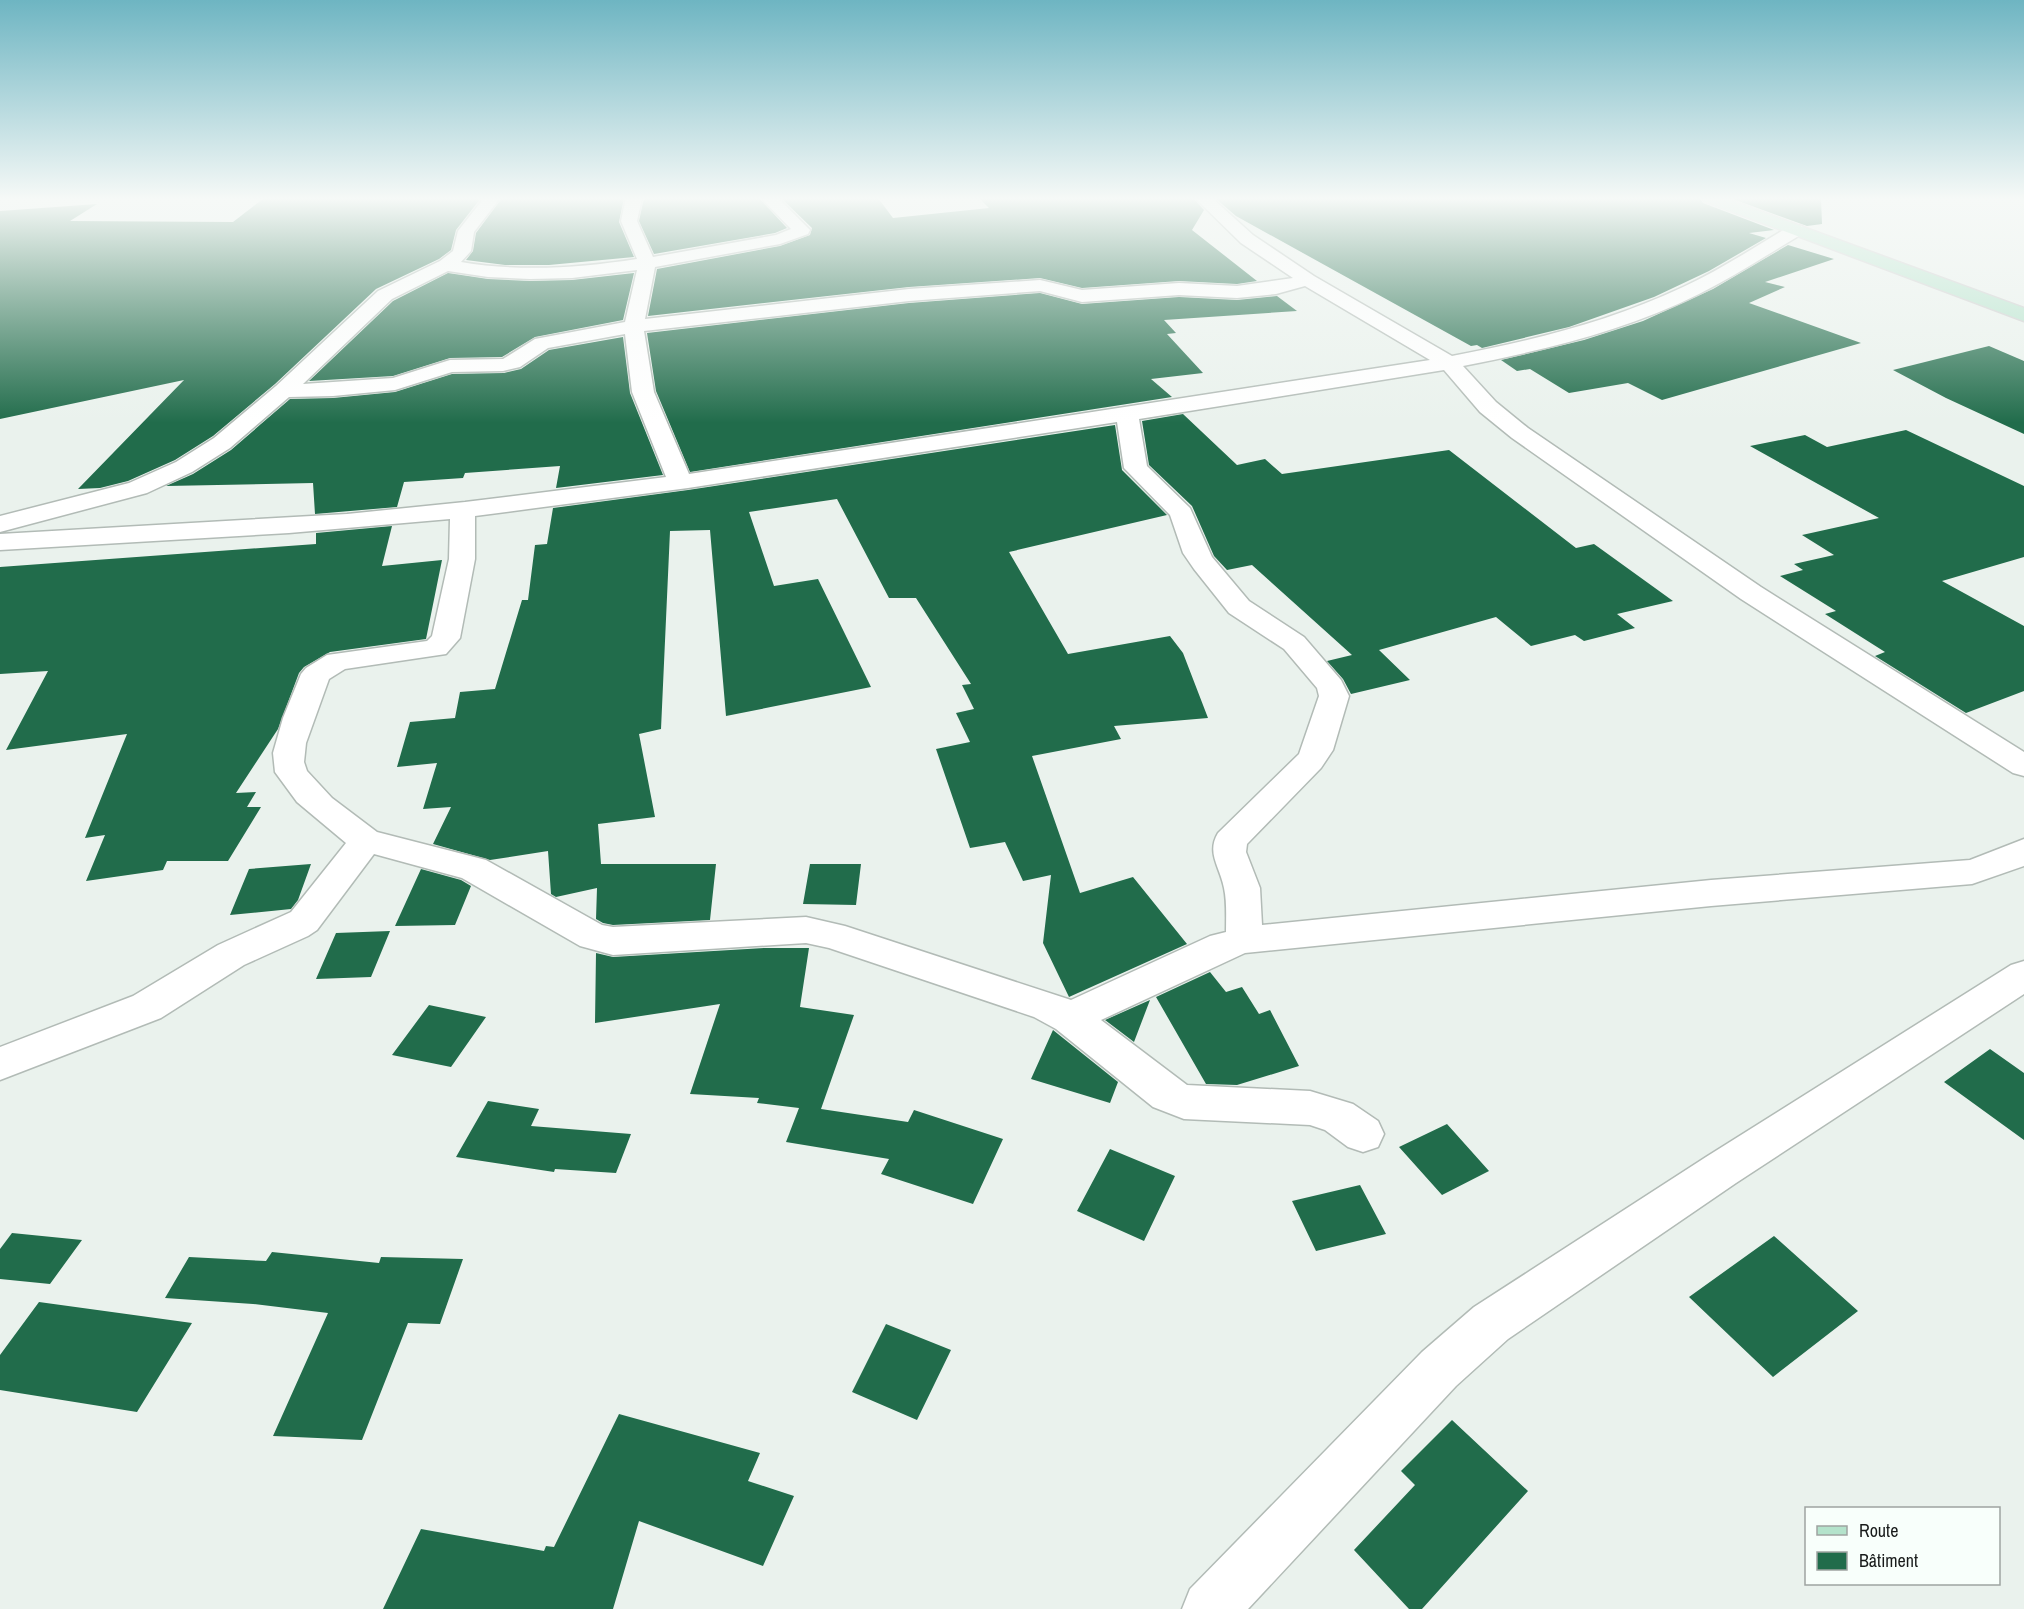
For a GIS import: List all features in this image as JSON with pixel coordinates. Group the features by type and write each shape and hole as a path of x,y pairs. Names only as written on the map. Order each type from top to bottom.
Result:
{"main road":[{"path":"1912,273 2024,315"}],"street":[{"path":"0,524 138,488 184,467 222,443 284,392 385,295 430,273"},
{"path":"494,273 566,273"},
{"path":"645,273 634,326 643,392 680,481"},
{"path":"1298,273 1449,363 1488,407 1520,433 1751,592 2024,766"},
{"path":"0,542 463,510 680,481 1127,414 1449,363 1565,337 1629,317 1679,297 1721,273"},
{"path":"284,392 395,384 450,366 513,363 542,343 634,326 898,296 1040,285 1082,296 1179,289 1237,292 1257,291 1308,280"},
{"path":"1127,414 1136,468 1181,513 1196,553 1203,563 1239,607 1294,643 1331,686 1334,696 1317,750 1310,761 1230,842 1229,852 1242,888 1245,940"},
{"path":"463,510 462,559 446,638 436,648 337,661 322,668 316,674 289,749 288,764 295,779 351,831 366,840 474,869 592,938 613,941 815,932 832,934 1048,1006 1070,1018 1168,1095 1184,1102 1310,1108 1338,1116 1363,1134"},
{"path":"0,1064 165,999 230,956 290,930 304,921 366,840"},
{"path":"1070,1018 1223,946 1245,940 1711,893 1972,872 2002,862 2024,851"},
{"path":"1210,1609 1439,1369 1491,1323 1721,1170 2024,975"}],"building":[{"path":"0,273 409,273 376,289 275,384 213,436 175,460 128,481 100,488 78,489 184,380 0,419"},
{"path":"448,273 488,279 530,281 572,280 634,273 623,320 535,337 502,357 450,358 393,376 309,381 393,301"},
{"path":"656,273 1247,273 1257,281 1237,284 1179,281 1082,288 1040,278 909,287 648,316"},
{"path":"1339,273 1705,273 1654,297 1569,327 1482,348 1477,345 1471,346"},
{"path":"1740,273 1792,273 1765,282 1785,287 1749,303 1861,343 1662,400 1628,383 1569,393 1530,369 1517,371 1501,360 1584,340 1643,321 1713,289"},
{"path":"1040,293 1082,304 1179,297 1237,300 1277,296 1297,311 1164,320 1176,333 1167,334 1203,373 1151,379 1172,397 690,472 656,391 647,333 909,303"},
{"path":"623,337 630,393 663,475 556,488 560,466 465,473 463,478 404,482 397,507 315,514 313,483 166,486 193,474 231,450 290,399 333,398 395,392 452,374 504,373 521,369 549,350"},
{"path":"1989,346 2024,361 2024,434 1946,398 1893,370"},
{"path":"1183,414 1237,465 1265,459 1282,474 1449,450 1576,548 1594,544 1673,601 1617,614 1635,628 1584,641 1575,635 1531,646 1496,617 1379,650 1410,680 1351,694 1343,679 1327,661 1352,655 1252,565 1227,570 1214,556 1192,506 1149,465 1142,421"},
{"path":"1115,425 1122,470 1167,515 1009,552 1068,654 1170,636 1183,653 1208,718 1114,726 1121,739 1032,756 1080,893 1133,877 1187,944 1069,997 1043,943 1051,875 1023,881 1005,842 970,848 936,749 970,742 956,713 974,709 962,685 971,684 916,598 889,598 837,499 749,512 774,586 818,579 871,687 726,716 710,530 670,531 661,729 639,734 655,817 598,824 601,864 716,864 710,920 613,925 603,923 596,919 597,888 556,897 551,894 548,851 490,860 433,844 451,807 423,809 437,763 397,767 410,722 455,718 460,692 495,689 522,600 528,600 535,545 547,544 553,508 688,490"},
{"path":"1906,430 2024,486 2024,557 1942,581 2024,626 2024,691 1966,713 1875,656 1885,652 1825,614 1836,611 1780,576 1803,570 1794,564 1834,555 1802,535 1879,518 1750,446 1805,435 1827,447"},
{"path":"392,526 382,566 442,560 426,639 330,652 304,667 299,673 278,729 236,793 256,792 247,807 261,807 228,861 167,861 163,870 86,881 105,835 85,838 127,734 6,750 48,671 0,674 0,567 316,544 316,533"},
{"path":"311,864 298,900 291,909 230,915 249,869"},
{"path":"810,864 861,864 856,905 803,904"},
{"path":"421,869 461,880 471,886 455,925 395,926"},
{"path":"390,931 371,977 316,979 336,933"},
{"path":"764,948 809,948 800,1007 854,1015 821,1109 908,1122 914,1110 1003,1139 973,1204 881,1174 889,1159 786,1142 799,1108 757,1103 759,1098 690,1094 720,1004 595,1023 596,953 613,957"},
{"path":"1210,972 1226,992 1242,987 1259,1014 1270,1010 1299,1066 1237,1085 1206,1084 1156,997"},
{"path":"1150,1000 1134,1042 1105,1020"},
{"path":"429,1005 486,1017 451,1067 392,1055"},
{"path":"1053,1030 1118,1082 1110,1103 1031,1079"},
{"path":"1990,1049 2024,1073 2024,1140 1944,1082"},
{"path":"488,1101 539,1109 531,1126 631,1134 616,1173 555,1169 554,1172 456,1157"},
{"path":"1447,1124 1489,1171 1442,1195 1399,1147"},
{"path":"1110,1149 1175,1176 1144,1241 1077,1211"},
{"path":"1360,1185 1386,1234 1316,1251 1292,1201"},
{"path":"12,1233 82,1240 50,1284 0,1279 0,1249"},
{"path":"1774,1236 1858,1311 1773,1377 1689,1297"},
{"path":"272,1252 379,1263 381,1257 463,1259 440,1324 408,1323 362,1440 273,1436 328,1313 253,1304 165,1298 189,1257 266,1261"},
{"path":"39,1302 192,1323 137,1412 0,1390 0,1355"},
{"path":"886,1324 951,1350 917,1420 852,1392"},
{"path":"619,1414 760,1453 748,1481 794,1496 763,1566 639,1521 613,1609 383,1609 421,1529 544,1551 546,1546 554,1547"},
{"path":"1452,1420 1528,1491 1422,1609 1409,1609 1354,1550 1415,1485 1401,1471"}]}
